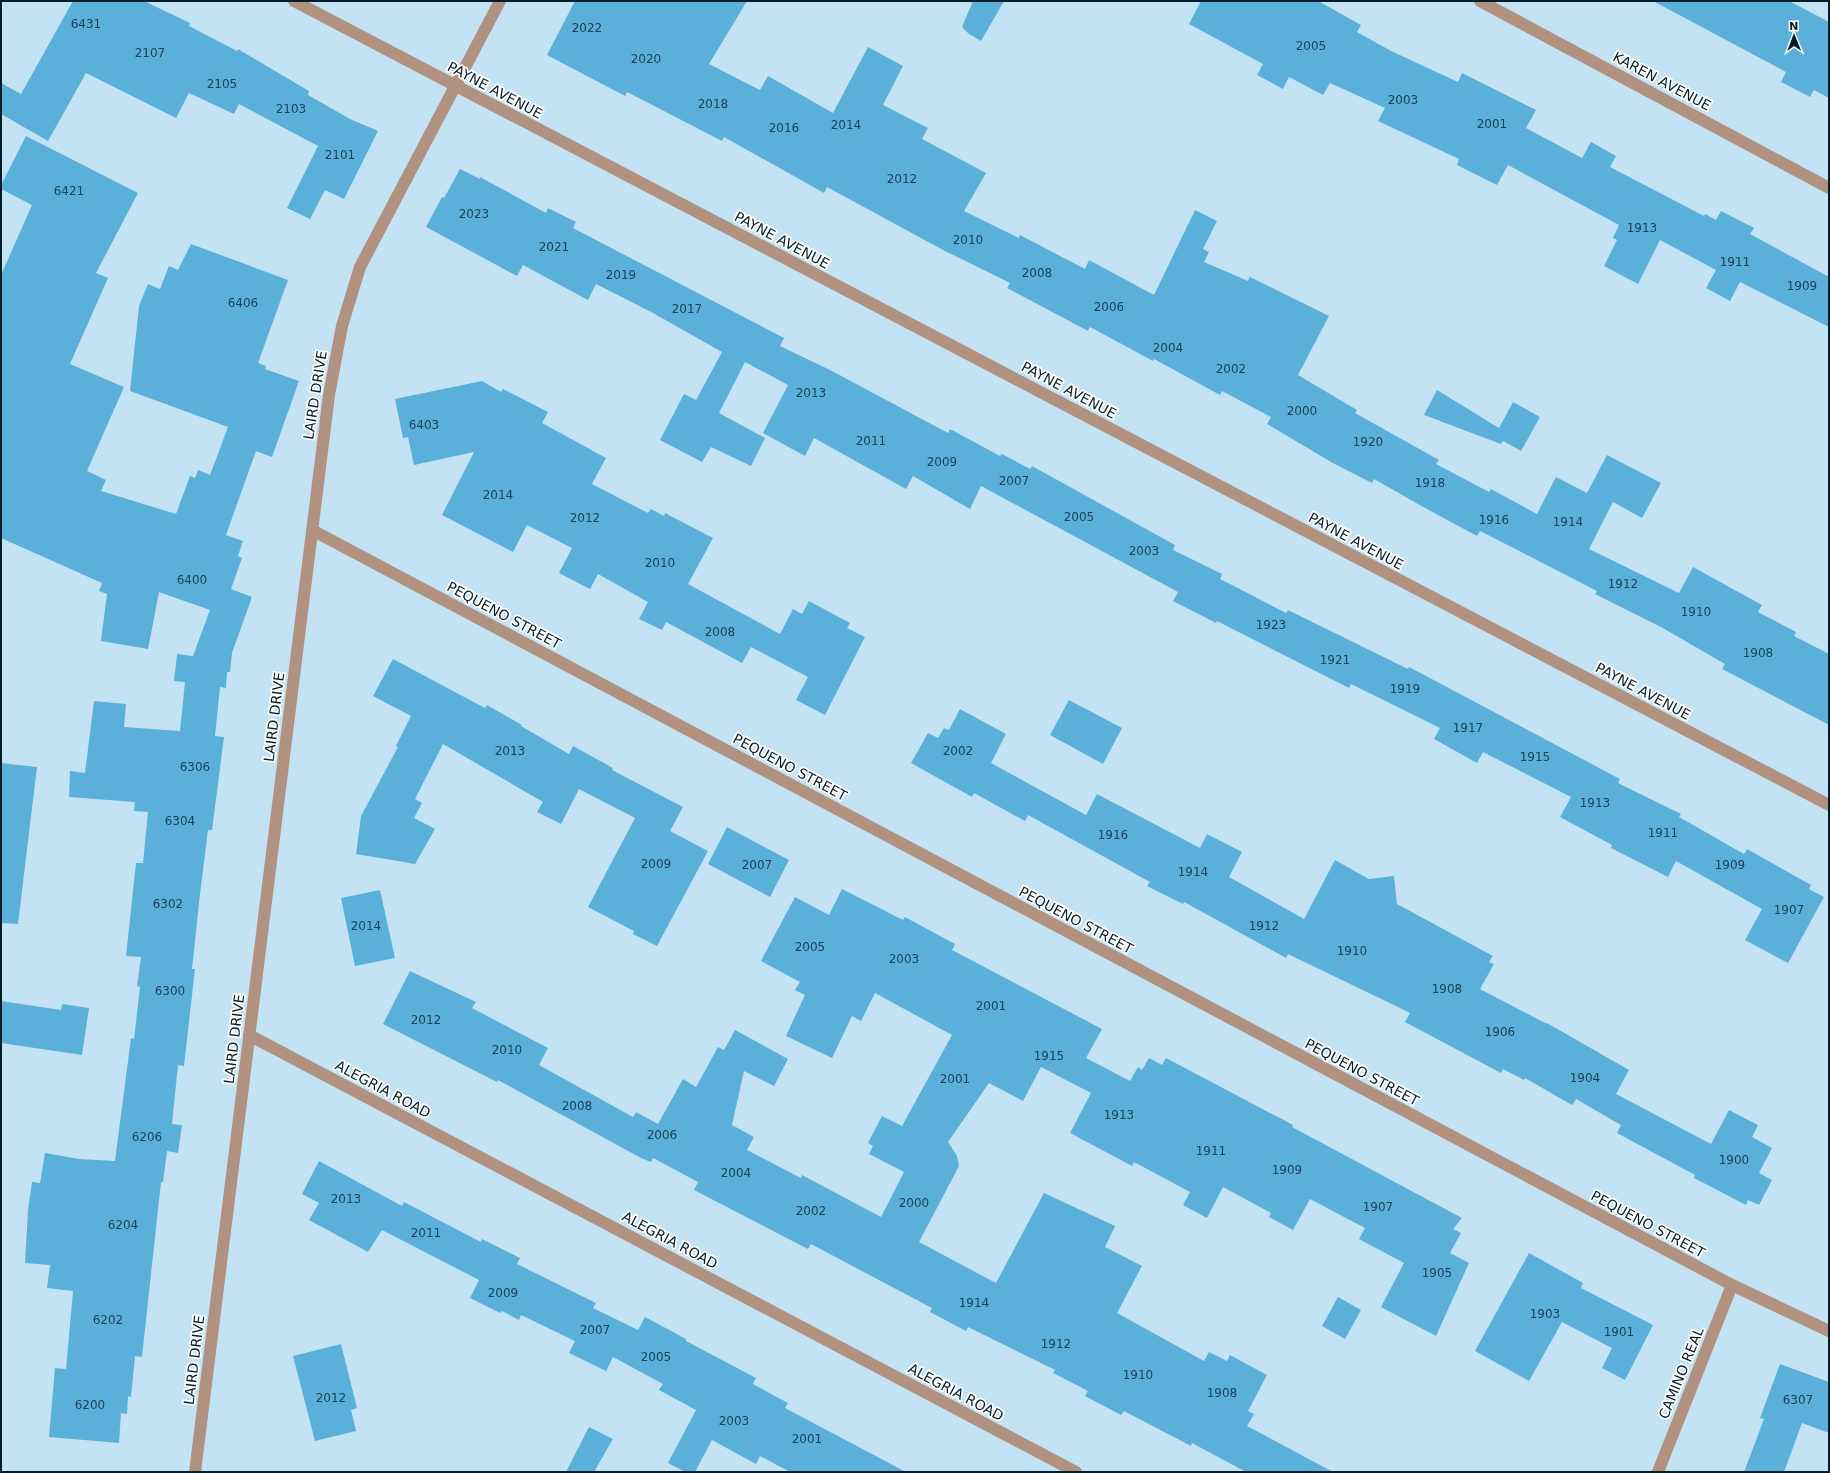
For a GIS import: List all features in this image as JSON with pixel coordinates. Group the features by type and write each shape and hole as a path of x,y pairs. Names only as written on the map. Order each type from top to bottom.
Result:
{"street":[{"name":"PAYNE AVENUE","path":"294,1 1829,806"},
{"name":"LAIRD DRIVE","path":"195,1472 329,395 342,326 360,267 500,1"},
{"name":"KAREN AVENUE","path":"1480,1 1829,188"},
{"name":"PEQUENO STREET","path":"312,530 1732,1285 1829,1331"},
{"name":"ALEGRIA ROAD","path":"249,1035 1076,1472"},
{"name":"CAMINO REAL","path":"1658,1472 1732,1285"}],"building":[{"path":"73,1 144,1 190,23 189,26 237,51 238,49 309,91 308,95 350,119 378,131 344,199 325,190 310,219 287,208 318,146 239,104 234,114 189,93 176,118 86,73 48,141 1,114 1,83 21,94"},
{"path":"575,1 747,1 709,64 760,90 768,76 833,113 868,47 903,66 883,105 928,128 922,139 986,173 964,211 1019,238 1020,235 1085,269 1089,260 1154,295 1195,210 1217,221 1203,249 1209,252 1204,262 1248,281 1250,277 1329,316 1298,375 1357,410 1355,413 1439,460 1436,464 1489,492 1491,489 1537,514 1556,477 1587,493 1607,455 1661,483 1642,518 1613,502 1589,549 1679,593 1693,567 1762,605 1758,612 1796,632 1794,636 1829,654 1829,725 1722,669 1725,664 1661,627 1595,594 1597,591 1480,531 1477,536 1374,479 1372,483 1331,462 1267,424 1271,417 1222,391 1220,395 1154,359 1153,361 1090,327 1088,331 1007,288 1010,283 943,250 827,187 824,193 724,137 722,141 627,92 625,96 547,55"},
{"path":"973,1 1004,1 981,41 969,34 962,27"},
{"path":"1201,1 1318,1 1361,25 1357,32 1391,51 1458,82 1462,73 1536,110 1526,128 1582,158 1591,142 1616,156 1610,167 1704,216 1705,214 1716,220 1721,211 1754,228 1750,234 1829,277 1829,327 1740,282 1730,301 1706,288 1716,270 1660,240 1638,284 1604,266 1617,240 1613,238 1619,225 1508,165 1497,185 1457,165 1459,159 1378,121 1385,108 1330,83 1323,95 1289,77 1283,89 1257,75 1263,64 1189,24"},
{"path":"1653,1 1789,1 1829,22 1829,98 1814,90 1810,97 1781,82 1786,72"},
{"path":"26,136 138,193 96,273 108,278 70,364 124,387 87,471 106,480 101,491 176,514 190,476 195,478 198,470 210,475 228,427 130,391 139,306 148,284 160,289 169,266 178,270 191,244 288,280 258,363 266,366 265,369 299,381 272,457 256,451 226,535 243,541 238,556 242,558 231,589 252,597 232,653 230,672 227,672 226,688 220,687 215,736 224,737 212,830 208,830 200,894 192,969 195,969 184,1066 178,1065 172,1124 182,1125 178,1153 167,1151 163,1182 161,1182 142,1357 135,1356 131,1397 128,1396 127,1414 121,1413 119,1443 49,1437 55,1368 66,1369 73,1291 47,1288 50,1265 25,1263 28,1210 32,1182 40,1183 45,1153 79,1159 115,1161 131,1038 134,1039 140,987 137,986 141,957 126,956 136,863 143,863 148,812 134,811 135,802 69,797 70,771 85,773 94,701 126,704 124,727 180,731 185,682 174,681 177,654 193,656 210,610 159,592 148,649 101,641 107,594 99,591 102,583 1,538 1,275 32,205 1,189 1,185"},
{"path":"460,169 480,179 480,177 546,213 548,208 576,222 573,228 784,338 780,346 832,371 948,433 950,429 1000,456 1002,454 1030,469 1032,466 1175,545 1173,550 1222,574 1220,579 1286,613 1288,610 1408,669 1409,667 1620,779 1618,783 1681,814 1679,817 1744,854 1747,849 1811,885 1809,889 1824,897 1788,963 1745,940 1762,909 1676,861 1668,877 1611,848 1612,845 1560,817 1571,797 1483,752 1477,763 1434,739 1440,728 1351,684 1349,688 1217,621 1216,623 1173,601 1178,592 981,486 970,509 913,476 906,489 814,438 805,456 763,433 788,385 745,362 719,413 765,438 751,466 711,447 702,462 660,440 684,394 696,400 722,352 653,313 596,284 588,300 523,265 517,276 426,227 442,197 444,198"},
{"path":"482,381 501,392 503,389 548,412 542,423 606,458 592,484 648,513 651,509 664,516 665,513 713,538 688,584 780,634 793,609 802,614 809,601 850,623 847,628 865,637 825,715 796,700 808,677 751,647 742,663 666,622 662,630 639,619 648,602 598,574 590,589 559,573 572,548 527,525 513,552 442,515 474,452 414,465 408,437 403,438 395,399"},
{"path":"1437,390 1499,428 1513,402 1540,417 1521,451 1503,441 1501,444 1424,415"},
{"path":"393,659 485,708 487,705 569,754 573,746 613,768 612,770 683,807 670,831 708,851 657,946 633,934 634,931 588,907 635,818 579,789 561,824 537,812 543,802 443,744 415,799 422,803 414,818 435,829 415,864 356,854 361,816 398,747 396,746 411,716 373,696"},
{"path":"1069,700 1122,728 1103,764 1050,735"},
{"path":"960,709 1006,734 991,763 1086,815 1097,794 1200,848 1207,834 1242,852 1229,877 1304,919 1335,860 1369,879 1394,876 1397,904 1493,956 1489,962 1494,964 1480,989 1547,1023 1629,1070 1616,1094 1711,1144 1729,1110 1758,1125 1752,1137 1772,1148 1759,1173 1772,1180 1759,1205 1748,1200 1746,1205 1694,1178 1695,1175 1617,1133 1621,1125 1576,1099 1572,1105 1525,1078 1524,1080 1503,1069 1501,1073 1405,1022 1410,1013 1288,954 1286,958 1184,902 1183,904 1147,886 1150,882 1028,815 1025,821 974,793 972,797 911,763 928,733 938,738 944,728 949,730"},
{"path":"1,763 37,767 18,924 1,923"},
{"path":"727,827 789,860 770,897 708,864"},
{"path":"842,889 903,920 905,917 955,944 952,950 1102,1029 1086,1058 1130,1081 1138,1067 1142,1070 1149,1058 1162,1065 1166,1058 1293,1125 1292,1127 1462,1218 1453,1229 1461,1233 1450,1253 1469,1263 1436,1336 1381,1307 1404,1263 1359,1239 1365,1228 1310,1199 1293,1230 1269,1217 1271,1213 1223,1187 1207,1218 1183,1205 1190,1192 1134,1162 1132,1166 1070,1133 1091,1093 1041,1067 1023,1101 989,1083 948,1142 957,1156 959,1166 919,1242 996,1283 1044,1193 1115,1226 1105,1247 1142,1266 1117,1313 1204,1361 1209,1352 1227,1361 1230,1355 1267,1375 1248,1411 1254,1414 1247,1426 1333,1472 1246,1472 1192,1443 1191,1446 1124,1411 1121,1415 1085,1396 1088,1391 1053,1373 1055,1370 968,1327 966,1331 930,1312 932,1308 811,1244 808,1249 694,1190 698,1182 653,1158 651,1162 641,1158 498,1080 497,1082 383,1024 410,971 476,1002 472,1008 548,1048 539,1065 633,1117 636,1112 658,1124 683,1079 696,1087 718,1047 724,1050 735,1030 788,1059 774,1086 744,1071 732,1125 754,1137 747,1150 801,1178 802,1175 881,1217 904,1172 869,1154 873,1146 868,1143 882,1116 902,1126 952,1035 875,993 861,1021 852,1016 832,1058 786,1036 805,995 795,990 800,982 761,961 795,897 829,915"},
{"path":"380,890 395,958 355,966 341,898"},
{"path":"1,1001 61,1010 62,1004 89,1008 82,1055 1,1043"},
{"path":"319,1161 402,1206 404,1202 481,1242 482,1239 520,1258 517,1264 596,1303 593,1308 638,1330 645,1317 686,1339 686,1341 756,1378 753,1384 788,1403 785,1408 906,1472 790,1472 760,1456 756,1464 712,1440 695,1472 685,1472 668,1463 696,1410 659,1390 663,1384 613,1357 606,1371 569,1353 575,1341 521,1315 519,1320 502,1311 500,1313 470,1298 479,1280 382,1230 368,1252 309,1220 319,1203 302,1194"},
{"path":"1529,1253 1583,1283 1581,1288 1653,1325 1625,1380 1602,1368 1612,1348 1562,1322 1529,1381 1475,1351"},
{"path":"1338,1297 1361,1310 1345,1339 1322,1326"},
{"path":"341,1344 357,1408 351,1410 356,1431 315,1441 293,1356"},
{"path":"1780,1364 1829,1382 1829,1433 1802,1423 1784,1472 1744,1472 1764,1419 1760,1418"},
{"path":"589,1427 613,1439 594,1472 566,1472"}]}
